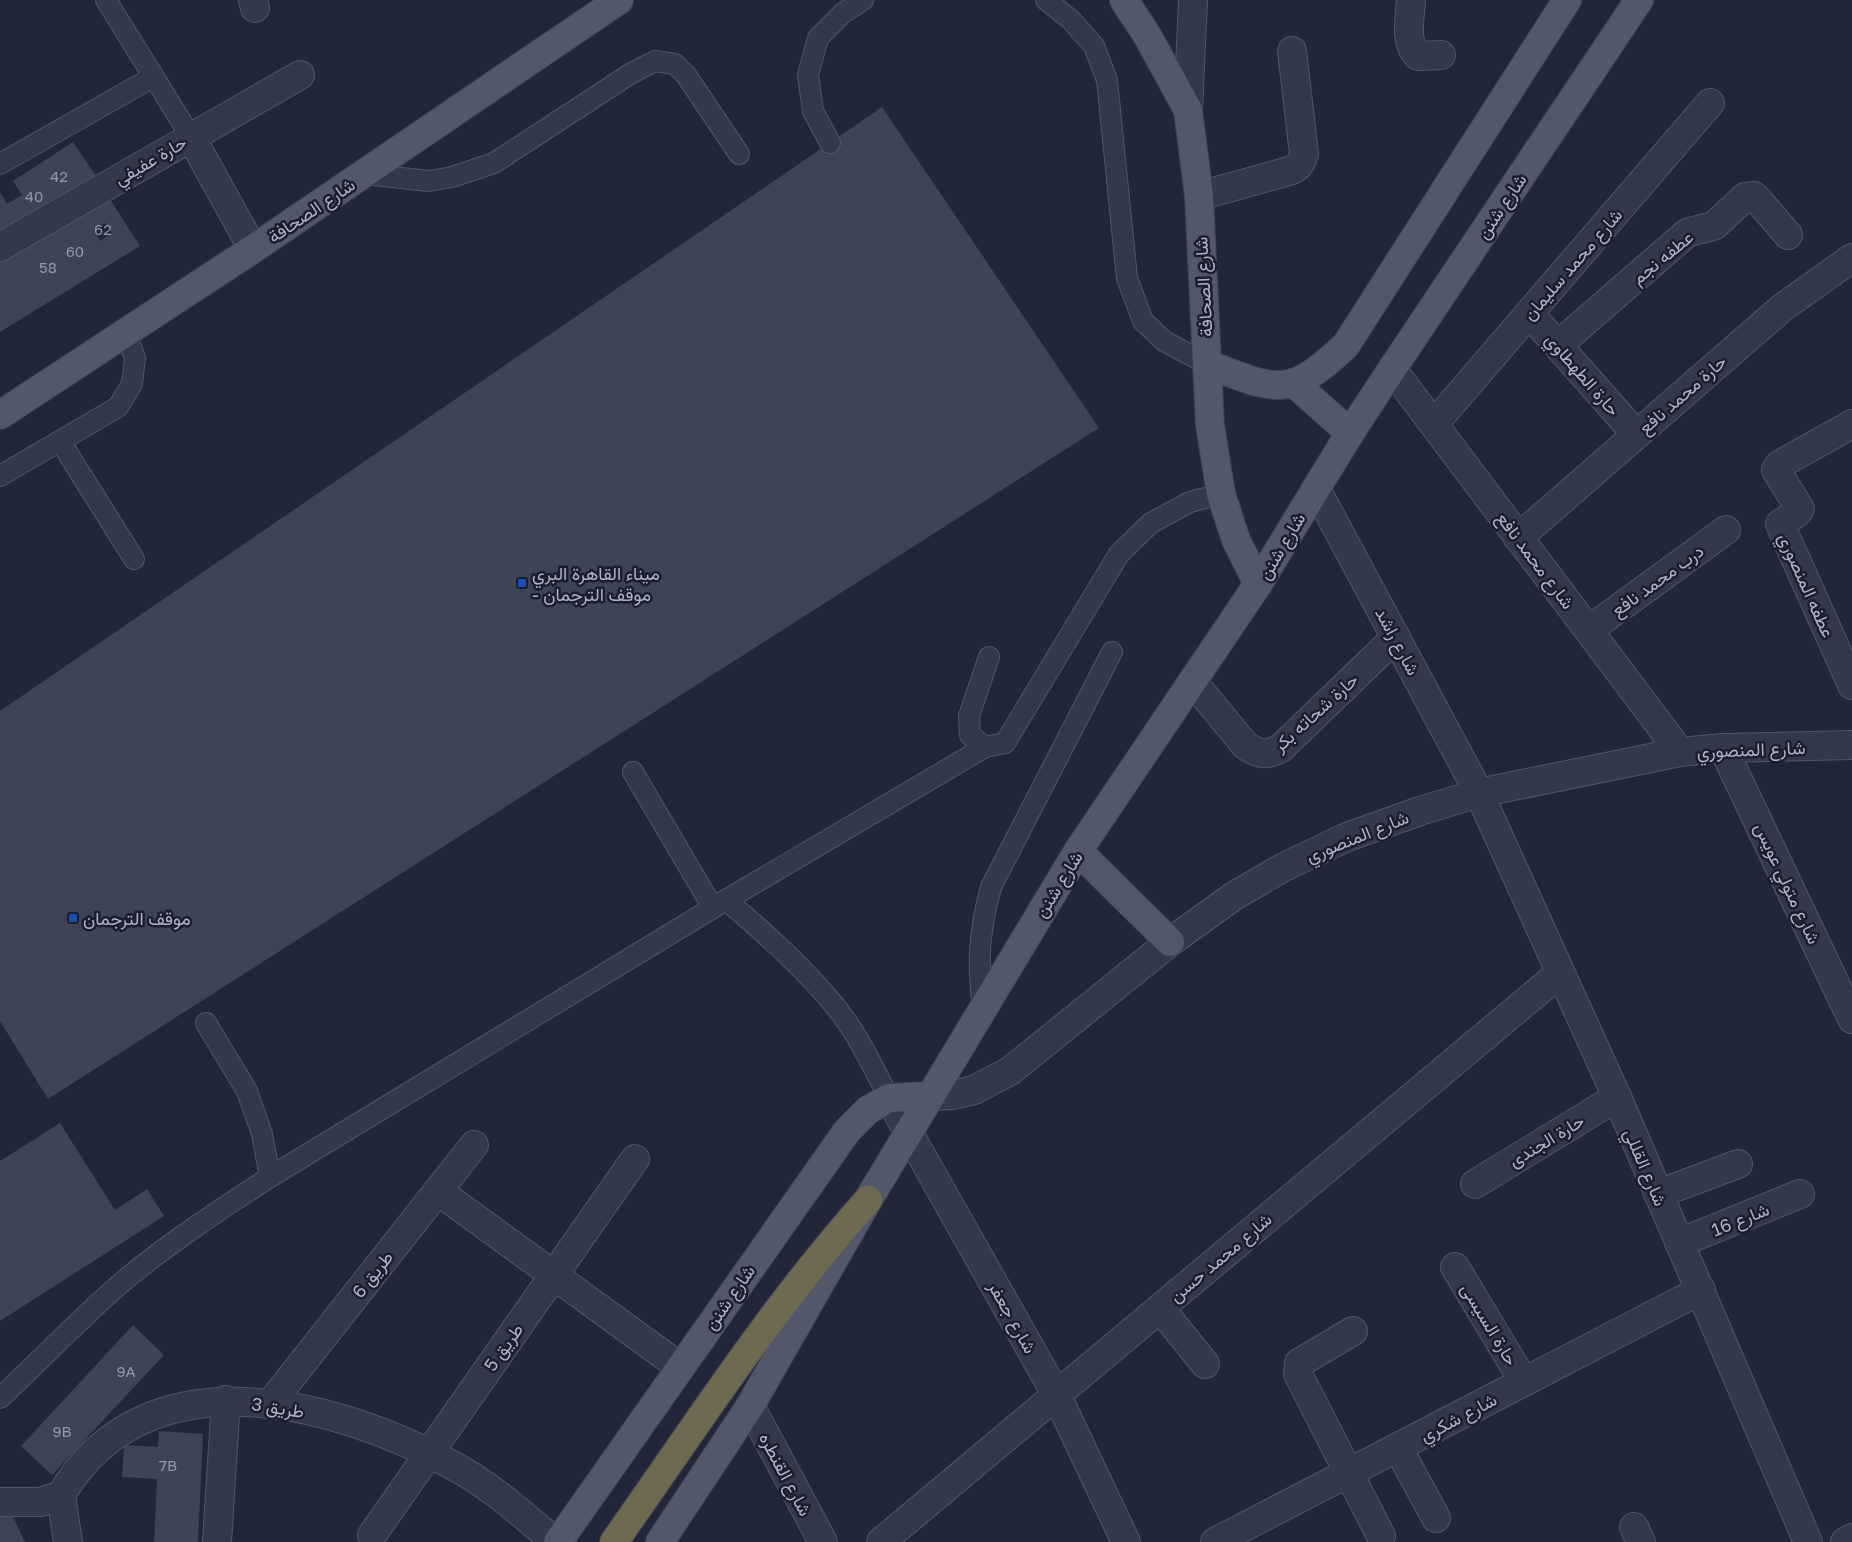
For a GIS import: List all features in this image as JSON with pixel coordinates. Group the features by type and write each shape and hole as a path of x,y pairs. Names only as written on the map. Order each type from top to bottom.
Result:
{"highway":[{"path":"614,1542 812,1264 868,1200"}],"main road":[{"name":"شارع الصحافة","path":"0,415 253,249 619,0"},
{"name":"شارع الصحافة","path":"1124,0 1147,35 1188,110 1199,196 1210,425 1221,494 1236,540 1258,584"},
{"path":"1207,364 1270,386 1295,384 1320,370 1346,345 1567,0"},
{"name":"شارع شنن","path":"660,1542 750,1406 868,1200 1078,851 1258,584 1350,433 1639,0"},
{"path":"1295,384 1350,433"},
{"path":"1078,851 1170,942"},
{"name":"شارع شنن","path":"556,1542 847,1131 868,1110 889,1098 930,1096"}],"street":[{"path":"1188,110 1192,0"},
{"path":"1410,0 1410,41 1412,50 1418,56 1441,55"},
{"path":"1199,196 1289,171 1297,168 1302,162 1304,154 1292,51"},
{"name":"حارة عفيفي","path":"0,247 300,75"},
{"name":"شارع محمد سليمان","path":"1434,424 1710,103"},
{"path":"191,137 253,249"},
{"name":"عطفه نجم","path":"1558,346 1687,233 1699,228 1715,225 1745,197 1754,196 1788,235"},
{"name":"حارة محمد نافع","path":"1518,538 1783,307 1852,258"},
{"name":"حارة الطهطاوي","path":"1529,313 1636,434"},
{"name":"شارع محمد نافع","path":"1392,369 1680,752"},
{"name":"عطفه المنصوري","path":"1852,424 1779,465 1776,470 1800,509 1780,524 1852,685"},
{"name":"شارع راشد","path":"1316,489 1479,794"},
{"name":"درب محمد نافع","path":"1589,630 1726,530"},
{"name":"حارة شحاته بكر","path":"1193,682 1245,745 1256,753 1270,754 1281,748 1396,637"},
{"name":"شارع المنصوري","path":"930,1096 952,1095 974,1090 1010,1071 1170,942 1234,896 1282,868 1347,837 1420,811 1479,794 1680,752 1724,748 1852,746"},
{"name":"شارع متولي عويس","path":"1724,748 1852,1019"},
{"name":"شارع القللي","path":"1479,794 1701,1290 1808,1542"},
{"name":"شارع محمد حسن","path":"880,1542 1560,973"},
{"name":"حارة الجندى","path":"1474,1184 1616,1097"},
{"name":"شارع جعفر","path":"889,1098 1056,1394 1126,1542"},
{"name":"طريق 6","path":"270,1404 474,1145"},
{"name":"طريق 5","path":"372,1535 635,1159"},
{"path":"1658,1194 1738,1164"},
{"path":"438,1191 680,1367"},
{"name":"شارع 16","path":"1680,1243 1800,1194"},
{"name":"حارة السيسى","path":"1455,1267 1524,1382"},
{"name":"شارع شكري","path":"1215,1542 1256,1533 1349,1473 1701,1290"},
{"path":"1160,1308 1205,1364"},
{"path":"1353,1331 1299,1363 1298,1369 1300,1380 1381,1536"},
{"path":"217,1542 226,1400"},
{"name":"طريق 3","path":"61,1495 73,1474 95,1452 132,1423 182,1406 226,1400 270,1404 334,1416 395,1437 429,1453 453,1465 507,1501 556,1542"},
{"name":"شارع القنطره","path":"750,1406 823,1542"},
{"path":"1398,1448 1436,1518"},
{"path":"0,1502 41,1502 61,1495 68,1542"},
{"path":"1845,1542 1852,1538"}],"lane":[{"path":"106,0 191,137"},
{"path":"830,143 813,111 808,74 818,38 842,13 863,0"},
{"path":"1046,0 1071,20 1094,46 1107,80 1128,278 1143,321 1164,341 1207,364"},
{"path":"364,174 429,181 477,170 494,163 630,74 655,62 675,64 686,74 739,154"},
{"path":"0,164 153,77"},
{"path":"0,476 118,407 132,384 135,358 126,333"},
{"path":"60,440 134,559"},
{"path":"3,1388 126,1279 178,1238 270,1177 720,904 985,747 1005,743 1119,554 1151,523 1190,502 1221,494"},
{"path":"983,1008 979,978 978,947 983,916 991,887 1112,652"},
{"path":"985,747 970,735 969,716 989,657"},
{"path":"633,772 720,904 766,934 836,1007 861,1044 889,1098"},
{"path":"206,1023 247,1092 262,1134 270,1177"}],"building":[{"name":"ميناء القاهرة البري - موقف الترجمان","path":"882,107 1099,428 48,1099 0,1021 0,711"},
{"path":"73,142 98,179 0,238 0,192 7,204 22,195 13,181"},
{"path":"106,193 140,246 0,332 0,260","holes":["105,223 112,233 100,241 94,230"]},
{"path":"60,1123 115,1210 147,1189 164,1216 0,1321 0,1161"},
{"path":"133,1325 164,1355 52,1475 21,1446"},
{"path":"159,1431 203,1434 198,1542 154,1542 157,1479 122,1477 124,1445 158,1447"},
{"path":"7,1504 25,1542 0,1542 0,1508"}],"place":[{"name":"ميناء القاهرة البري - موقف الترجمان","path":"522,583"},
{"name":"موقف الترجمان","path":"73,918"}]}
